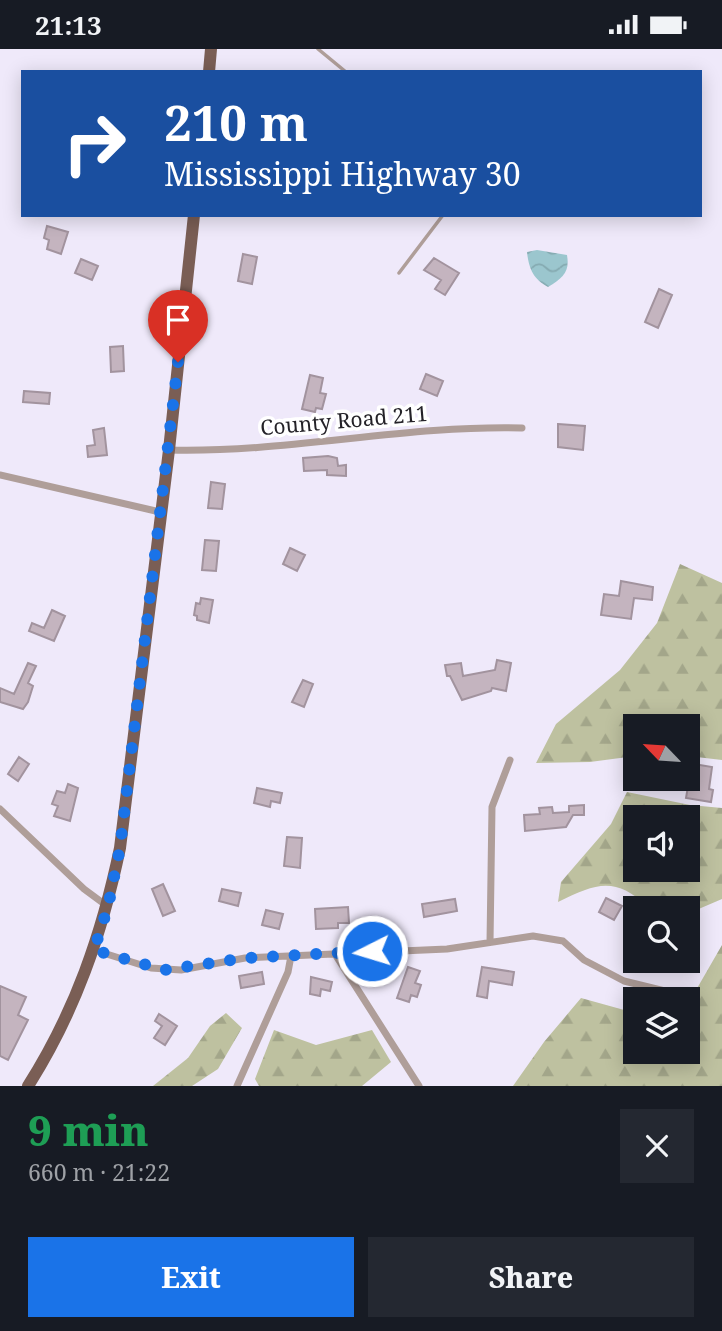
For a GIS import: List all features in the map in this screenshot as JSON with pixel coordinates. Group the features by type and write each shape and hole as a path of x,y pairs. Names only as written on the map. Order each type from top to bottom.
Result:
{"main road":[{"path":"209,70 211,49"},
{"path":"28,1086 58,1036 94,950 108,907 120,848 169,450 194,217"}],"street":[{"name":"County Road 211","path":"169,450 289,445 452,427 522,428"},
{"path":"0,475 160,512"},
{"path":"491,942 492,807 510,760"},
{"path":"0,809 84,889 108,907"},
{"path":"94,950 164,970 245,958 447,949 533,936 553,937 563,941 602,971 624,981 648,987"},
{"path":"335,954 419,1086"},
{"path":"237,1086 288,972 291,956"}],"lane":[{"path":"318,49 344,70"},
{"path":"399,273 441,217"}],"green space":[{"path":"680,564 722,583 722,760 700,757 700,714 623,714 623,758 590,762 536,763 556,724 620,670 657,623"},
{"path":"627,792 690,805 623,805 623,882 700,882 700,806 722,808 722,899 700,908 700,896 634,896 616,887 605,886 584,890 558,902 561,882 611,824"},
{"path":"722,945 722,1086 513,1086 544,1042 581,998 623,1010 623,1064 700,1064 700,987 698,987"},
{"path":"226,1013 242,1028 218,1069 192,1086 153,1086 188,1058 210,1026"},
{"path":"274,1030 316,1045 372,1030 391,1062 362,1086 259,1086 255,1079"}],"water":[{"path":"537,250 567,255 564,274 548,287 535,277 529,264 527,252"}],"building":[{"path":"47,226 68,232 61,254 47,249 49,240 44,238"},
{"path":"243,254 257,257 252,284 238,281"},
{"path":"434,258 459,273 445,295 435,289 441,280 424,270"},
{"path":"81,259 98,266 92,280 75,273"},
{"path":"659,289 672,295 658,328 645,322"},
{"path":"123,346 124,371 111,372 110,347"},
{"path":"426,374 443,381 437,396 420,389"},
{"path":"310,375 323,378 320,393 326,394 322,409 316,408 315,412 302,409"},
{"path":"24,391 50,393 49,404 23,402"},
{"path":"558,424 585,426 583,450 558,447"},
{"path":"104,428 107,455 88,457 87,446 95,445 93,430"},
{"path":"303,458 337,458 338,466 346,465 346,476 327,475 327,470 304,471"},
{"path":"211,482 225,484 222,509 208,508"},
{"path":"205,540 219,541 216,571 202,570"},
{"path":"290,548 305,555 297,571 283,564"},
{"path":"621,581 653,587 652,600 634,598 631,619 601,615 604,594 619,596"},
{"path":"201,598 213,600 209,623 197,620 194,615 196,603 200,604"},
{"path":"52,610 65,616 54,641 29,631 32,623 44,628"},
{"path":"497,660 511,663 506,691 492,688 491,691 462,700 450,676 447,676 445,665 461,663 463,676 495,670"},
{"path":"28,663 36,666 28,683 33,686 23,709 0,702 0,688 14,694"},
{"path":"303,680 313,684 304,707 292,702"},
{"path":"19,757 29,764 18,781 8,774"},
{"path":"700,765 712,767 709,789 713,790 711,802 686,798 687,791 700,791"},
{"path":"68,784 78,788 70,821 54,816 58,806 52,804 57,791 65,793"},
{"path":"257,788 282,793 280,803 271,801 270,807 254,803"},
{"path":"584,805 584,815 573,815 566,827 525,831 524,815 540,814 539,808 552,807 553,813 569,812 569,806"},
{"path":"287,837 302,838 300,868 284,866"},
{"path":"163,884 175,911 163,916 152,889"},
{"path":"222,889 241,893 238,906 219,901"},
{"path":"606,898 622,906 614,920 599,912"},
{"path":"455,899 457,911 424,917 422,904"},
{"path":"348,907 349,923 338,923 338,928 316,929 315,909"},
{"path":"266,910 283,914 279,929 262,925"},
{"path":"408,967 420,971 415,983 421,985 417,997 411,995 409,1002 397,998"},
{"path":"482,967 514,972 512,985 489,981 487,998 477,996"},
{"path":"262,972 264,984 241,988 239,976"},
{"path":"311,977 332,982 330,991 321,989 320,996 310,994"},
{"path":"0,986 26,997 18,1015 28,1020 8,1060 0,1056"},
{"path":"159,1014 177,1026 165,1045 154,1038 162,1026 155,1021"}],"route":[{"path":"178,362 120,848 108,907 94,950 164,970 181,970 245,958 372,951"}]}
